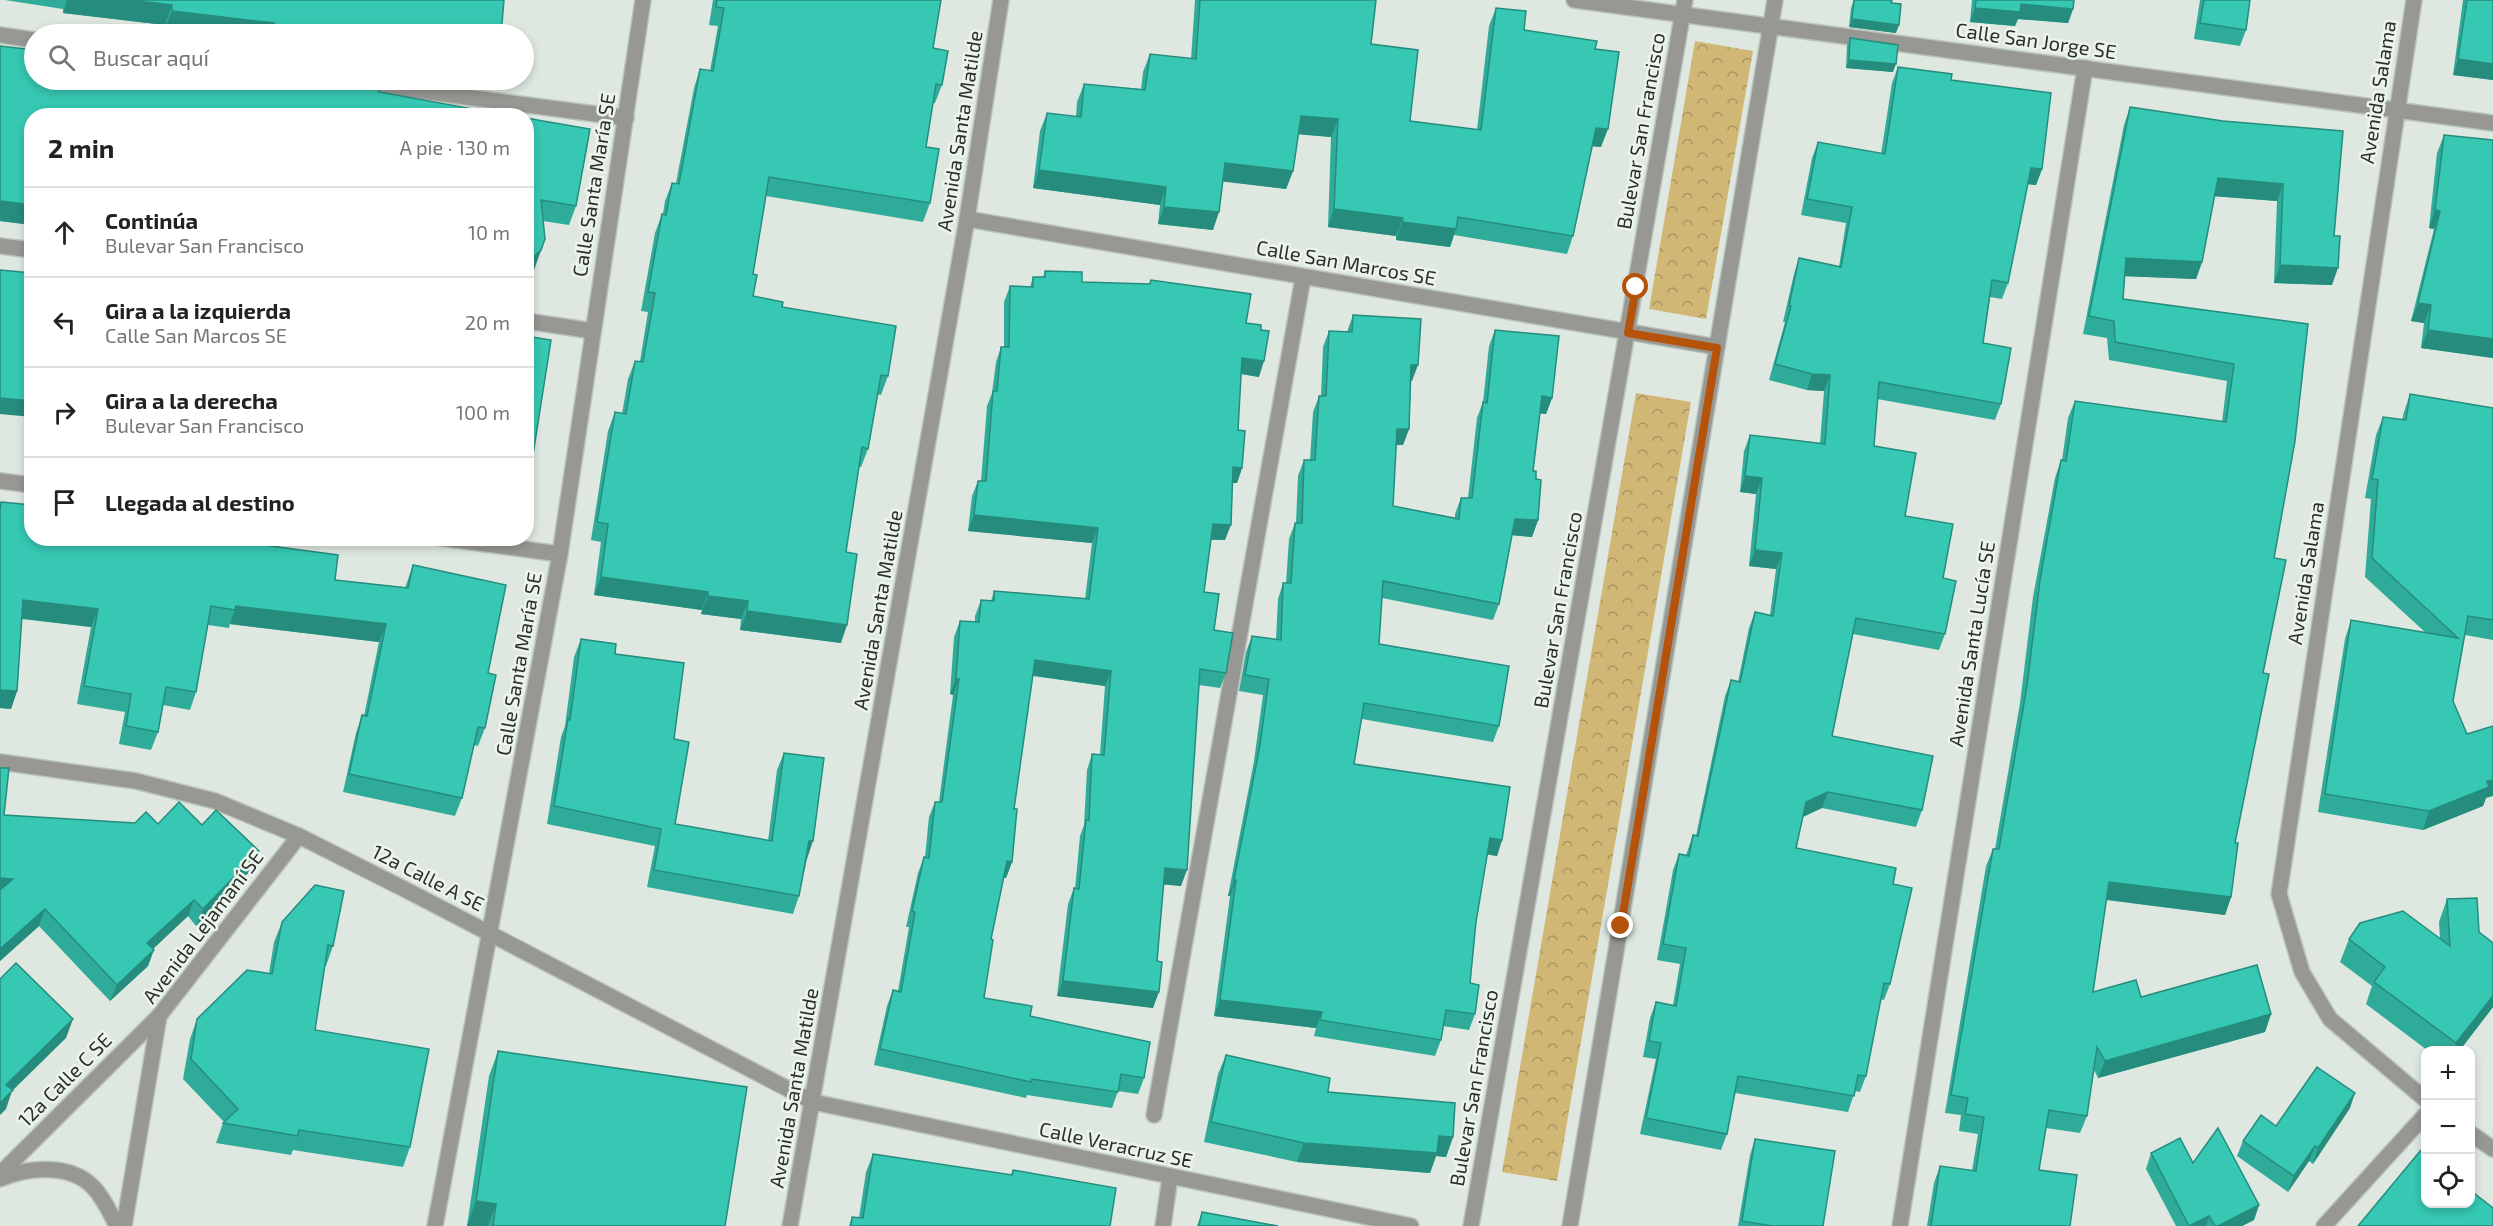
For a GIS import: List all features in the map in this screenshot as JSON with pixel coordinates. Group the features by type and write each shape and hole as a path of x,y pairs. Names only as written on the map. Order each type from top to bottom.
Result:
{"street":[{"name":"Calle Santa María SE","path":"435,1226 560,554 643,0"},
{"name":"Avenida Santa Matilde","path":"790,1226 967,219 1001,0"},
{"name":"Calle San Jorge SE","path":"1574,0 1684,7 1771,27 2493,123"},
{"path":"1570,1226 1776,0"},
{"name":"Avenida Salama","path":"2414,0 2279,894 2302,972 2330,1019 2421,1096"},
{"name":"Bulevar San Francisco","path":"1471,1226 1684,7"},
{"path":"0,35 24,39"},
{"name":"Avenida Santa Lucía SE","path":"1900,1226 2085,68"},
{"path":"412,90 626,118"},
{"name":"Calle San Marcos SE","path":"967,219 1717,348"},
{"path":"0,246 24,249"},
{"path":"1154,1115 1303,278"},
{"path":"534,322 593,331"},
{"path":"0,481 24,484"},
{"path":"500,546 560,554"},
{"name":"12a Calle A SE","path":"0,762 136,781 215,801 299,836 813,1102"},
{"name":"Avenida Lejamaní SE","path":"124,1226 159,1016 299,836"},
{"name":"12a Calle C SE","path":"0,1174 159,1016"},
{"name":"Calle Veracruz SE","path":"813,1102 1411,1226"},
{"path":"2324,1226 2421,1119"},
{"path":"2475,1136 2493,1149"},
{"path":"0,1179 16,1172 36,1170 74,1175 91,1185 102,1198 117,1226"},
{"path":"1163,1226 1170,1177"}],"green space":[{"path":"1695,41 1753,51 1706,319 1649,309"},
{"path":"1636,393 1691,402 1557,1181 1502,1172"}],"building":[{"path":"128,0 504,0 502,24 274,24 172,11 172,5"},
{"path":"717,0 941,0 933,48 948,51 942,85 936,84 926,147 939,149 930,203 769,177 753,274 757,275 753,296 783,302 782,307 896,326 888,376 881,375 868,449 862,447 846,552 857,554 847,625 747,611 748,601 708,596 708,592 601,577 608,524 597,522 615,412 626,414 635,361 643,362 655,293 648,292 662,214 666,215 672,183 679,184 700,69 713,71 724,8 716,7"},
{"path":"1200,0 1376,0 1371,44 1418,50 1410,121 1481,130 1496,8 1526,11 1524,30 1597,41 1595,49 1619,52 1608,129 1596,128 1573,236 1458,217 1456,229 1402,222 1403,218 1334,209 1338,119 1301,116 1293,171 1225,163 1219,212 1164,207 1166,187 1039,170 1047,113 1081,117 1084,84 1145,90 1150,54 1196,59"},
{"path":"1854,0 1892,0 1891,3 1901,4 1899,25 1852,19"},
{"path":"1976,0 2074,0 2073,9 2021,4 2020,12 1975,8"},
{"path":"2204,0 2250,0 2246,30 2200,23"},
{"path":"2467,0 2493,0 2493,64 2458,59"},
{"path":"1850,38 1898,45 1896,64 1849,60"},
{"path":"0,46 24,49 24,90 379,90 379,92 467,108 24,108 24,204 0,201"},
{"path":"1898,67 1952,74 1951,80 2051,93 2042,169 2031,168 2008,283 1992,280 1983,343 2011,348 2001,404 1879,382 1874,446 1916,453 1905,516 1953,524 1943,578 1956,581 1945,634 1856,618 1832,736 1933,756 1922,810 1828,792 1806,802 1796,848 1896,868 1893,884 1912,888 1890,984 1884,983 1866,1076 1858,1075 1854,1096 1738,1076 1727,1134 1646,1118 1661,1043 1649,1041 1656,1002 1676,1006 1686,948 1663,944 1679,854 1689,856 1693,835 1698,836 1731,680 1740,682 1755,612 1773,616 1782,553 1755,550 1762,478 1745,476 1750,435 1825,444 1830,375 1812,374 1775,364 1791,306 1789,306 1799,258 1841,267 1852,207 1807,199 1818,142 1885,154"},
{"path":"2130,107 2223,121 2343,131 2334,236 2340,236 2338,268 2280,265 2283,184 2218,178 2202,262 2126,258 2123,299 2308,324 2295,441 2274,558 2286,560 2263,673 2269,674 2235,843 2238,843 2231,897 2109,882 2093,992 2136,980 2141,997 2257,965 2271,1014 2105,1061 2097,1047 2087,1116 2049,1110 2039,1170 2077,1175 2070,1226 1931,1226 1940,1166 1976,1171 1984,1117 1965,1114 1968,1098 1951,1095 1993,849 1999,849 2027,686 2040,580 2061,460 2066,461 2075,401 2226,422 2234,364 2115,342 2114,321 2089,316"},
{"path":"534,119 590,129 576,206 541,200 545,239 541,250 534,257"},
{"path":"2444,135 2493,140 2493,339 2428,330 2431,305 2418,303 2440,211 2435,210"},
{"path":"0,270 24,272 24,400 0,398"},
{"path":"1045,271 1082,272 1082,282 1150,284 1151,280 1251,294 1246,323 1261,325 1261,330 1269,331 1264,361 1242,358 1238,430 1245,431 1242,468 1233,467 1231,525 1213,524 1204,592 1219,594 1214,630 1233,633 1226,673 1200,669 1187,870 1165,868 1157,961 1162,962 1159,992 1063,981 1074,888 1079,889 1086,820 1089,820 1092,754 1104,755 1111,671 1035,660 1014,809 1017,809 1012,862 1007,861 991,939 993,940 984,998 1032,1006 1030,1016 1150,1042 1144,1078 1121,1074 1118,1092 1032,1079 1031,1082 880,1049 893,990 901,992 915,912 912,911 924,857 929,858 935,802 942,802 959,679 956,679 960,621 979,622 981,600 994,601 994,591 1089,599 1098,528 974,515 978,481 986,481 993,391 997,391 1001,347 1009,347 1010,286 1033,287 1033,277 1045,277"},
{"path":"1353,315 1421,319 1418,365 1411,365 1409,429 1397,429 1393,506 1459,519 1461,498 1472,498 1483,402 1487,403 1495,330 1559,336 1552,398 1542,396 1533,471 1536,471 1536,479 1541,480 1538,520 1515,519 1499,604 1383,581 1379,644 1509,666 1499,726 1364,703 1354,764 1510,787 1502,840 1490,838 1476,922 1470,983 1479,985 1475,1014 1446,1010 1441,1040 1320,1020 1322,1012 1220,1000 1236,880 1234,880 1260,745 1269,679 1245,675 1252,636 1281,640 1283,583 1291,583 1295,523 1302,523 1304,460 1315,460 1319,396 1326,396 1329,331 1352,332"},
{"path":"534,337 551,340 534,448"},
{"path":"2410,394 2493,408 2493,620 2468,616 2453,701 2467,734 2493,726 2493,780 2487,781 2489,787 2429,811 2325,794 2351,620 2458,638 2372,558 2378,480 2372,479 2383,417 2406,420"},
{"path":"1,502 24,504 24,546 270,546 338,555 335,580 408,588 413,565 506,585 488,673 496,675 485,728 478,727 462,798 349,774 362,715 367,716 386,624 236,606 235,610 211,606 196,692 166,687 158,732 126,726 131,694 84,686 98,609 23,600 17,691 0,690"},
{"path":"581,639 616,644 615,654 684,663 674,739 689,742 675,824 772,841 784,753 824,758 813,841 809,841 799,896 654,870 661,829 554,806 568,719 570,720"},
{"path":"0,768 9,768 4,815 135,823 146,812 158,824 179,802 202,825 216,810 259,851 203,909 194,900 147,943 154,950 117,985 45,909 0,949 0,890 13,879 0,878"},
{"path":"315,885 344,891 333,946 328,945 315,1030 429,1049 410,1147 299,1130 298,1136 223,1123 238,1109 191,1059 197,1019 247,970 272,974 282,922"},
{"path":"2477,898 2479,932 2493,943 2493,996 2456,1043 2374,982 2385,967 2349,939 2360,923 2403,911 2450,946 2447,899"},
{"path":"16,963 73,1019 6,1085 13,1090 0,1103 0,979"},
{"path":"498,1051 747,1087 725,1226 493,1226 496,1204 476,1201"},
{"path":"1226,1055 1330,1078 1328,1092 1455,1103 1453,1137 1439,1136 1437,1153 1304,1143 1211,1122"},
{"path":"2317,1067 2355,1093 2318,1148 2315,1146 2294,1176 2243,1141 2261,1115 2276,1126"},
{"path":"2218,1128 2259,1205 2218,1226 2215,1226 2209,1216 2189,1226 2151,1153 2180,1138 2193,1163"},
{"path":"1755,1139 1835,1151 1823,1226 1772,1226 1742,1221"},
{"path":"2421,1150 2421,1208 2475,1208 2475,1194 2493,1208 2493,1226 2358,1226"},
{"path":"873,1154 1012,1175 1013,1170 1116,1188 1110,1226 851,1226 852,1217 863,1218"},
{"path":"1202,1212 1278,1226 1199,1226"}],"route":[{"path":"1621,926 1717,348 1628,333 1636,287"}]}
